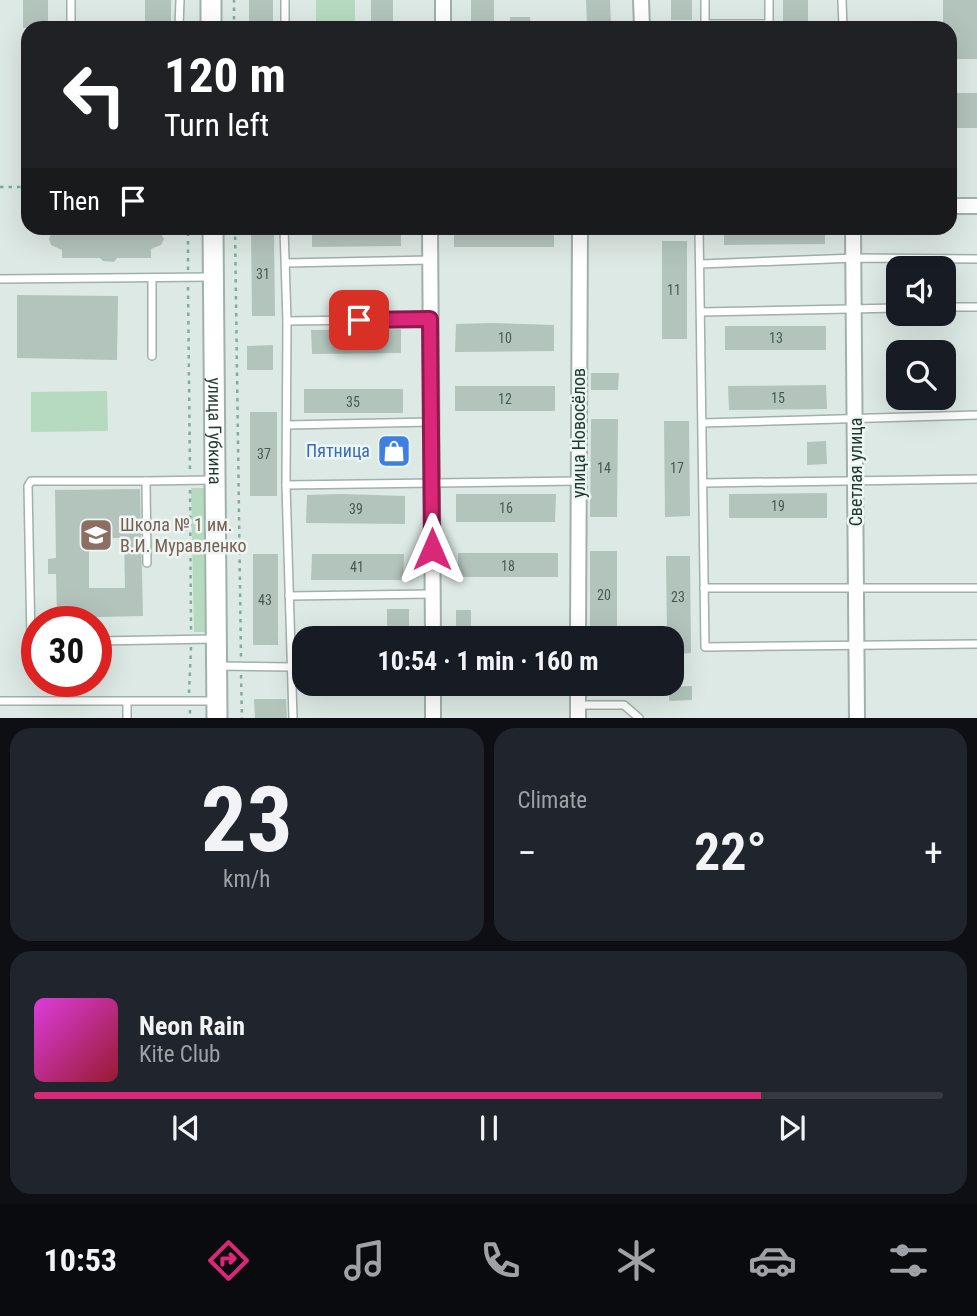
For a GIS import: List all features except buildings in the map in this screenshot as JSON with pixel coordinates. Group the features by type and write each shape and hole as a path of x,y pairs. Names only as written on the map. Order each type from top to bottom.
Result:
{"street":[{"path":"211,0 211,21"},
{"path":"443,0 443,21"},
{"path":"641,0 642,21"},
{"path":"957,206 977,206"},
{"name":"улица Губкина","path":"213,235 217,709"},
{"path":"430,235 433,626"},
{"name":"улица Новосёлов","path":"578,626 580,235"},
{"name":"Светлая улица","path":"853,235 857,718"},
{"path":"433,696 433,718"}],"lane":[{"path":"71,0 71,21"},
{"path":"179,21 180,0"},
{"path":"285,0 285,21"},
{"path":"705,0 705,21"},
{"path":"769,0 769,21"},
{"path":"842,0 843,21"},
{"path":"284,235 286,485 292,631"},
{"path":"699,235 705,647 977,644"},
{"path":"701,264 855,258 977,259"},
{"path":"286,263 430,260"},
{"path":"152,278 152,356"},
{"path":"0,279 212,278"},
{"path":"956,307 977,307"},
{"path":"701,312 886,308"},
{"path":"287,321 430,319"},
{"path":"703,423 977,415"},
{"path":"287,425 431,422"},
{"path":"704,483 977,479"},
{"path":"30,606 28,486 32,481 215,480"},
{"path":"146,481 148,563"},
{"path":"286,485 579,481"},
{"path":"704,588 977,588"},
{"path":"289,596 432,594"},
{"path":"112,640 216,639"},
{"path":"217,666 292,667"},
{"path":"293,696 293,718"},
{"path":"0,701 127,702 217,709"},
{"path":"127,702 127,718"},
{"path":"578,711 624,705 639,718"}],"path":[{"path":"234,0 234,21"},
{"path":"0,187 21,187"},
{"path":"235,235 242,718"}],"green space":[{"path":"316,0 355,0 355,21 316,21"},
{"path":"107,391 108,431 31,432 31,392"},
{"path":"191,488 204,488 205,632 194,632"}],"place":[{"name":"Пятница","path":"394,451"},
{"name":"Школа № 1 им. В.И. Муравленко","path":"96,535"}],"route":[{"path":"359,320 430,319 432,549"}]}
